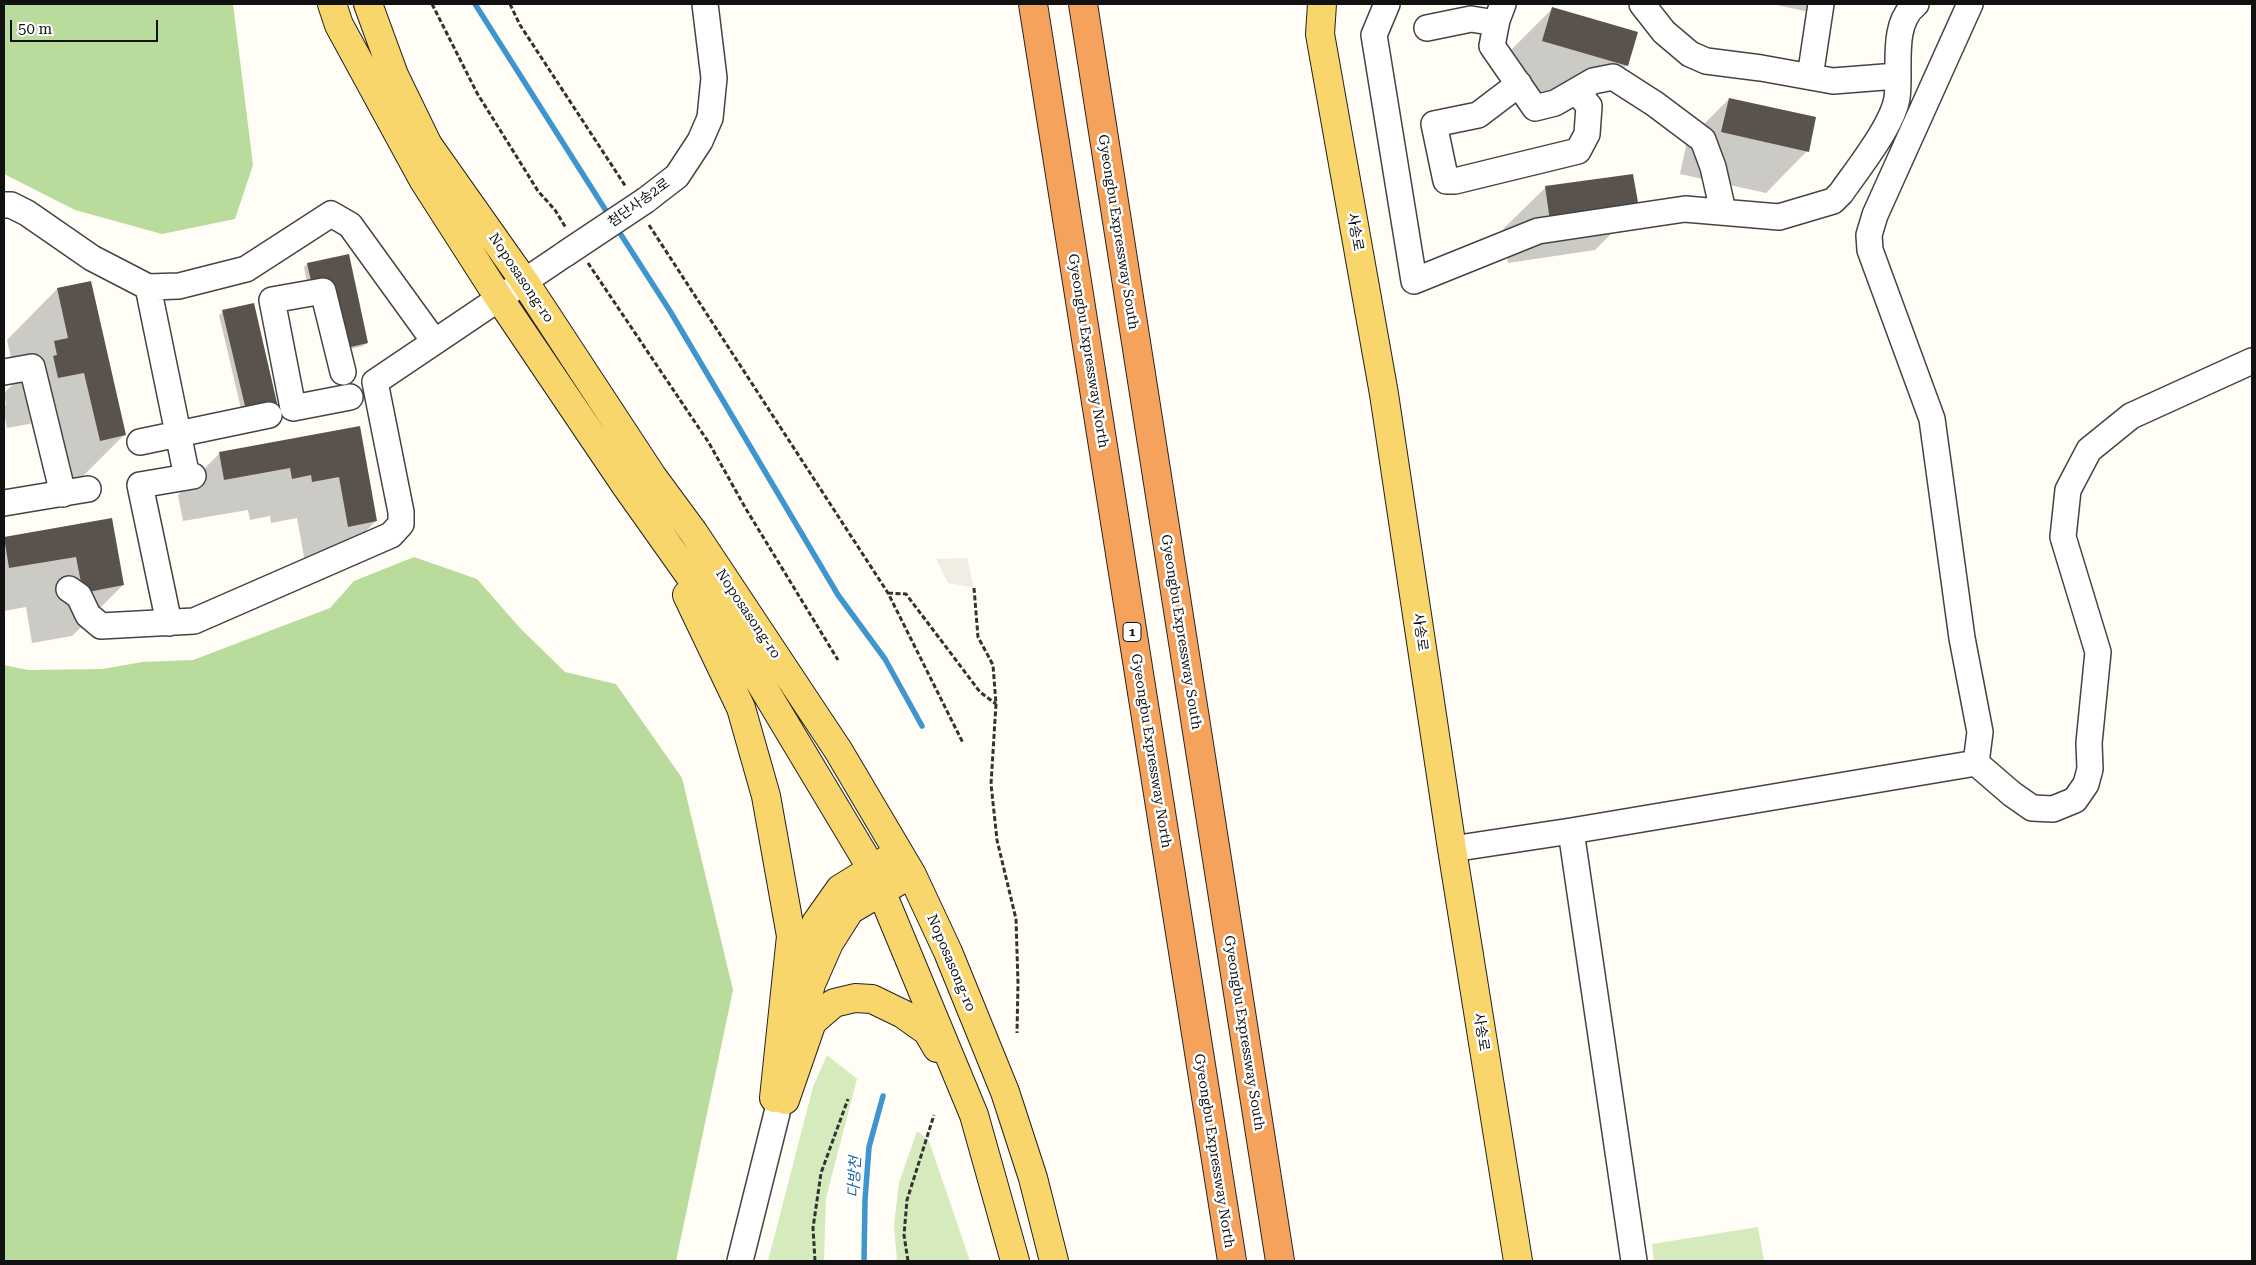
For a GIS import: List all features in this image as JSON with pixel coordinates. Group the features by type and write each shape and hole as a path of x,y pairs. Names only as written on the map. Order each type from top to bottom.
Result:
{"highway":[{"name":"Gyeongbu Expressway North","path":"1033,4 1232,1261"},
{"name":"Gyeongbu Expressway South","path":"1082,4 1280,1261"}],"main road":[{"name":"Noposasong-ro","path":"332,4 339,24 424,181 499,298 654,526 731,634 877,879 923,996 974,1116 1016,1261"},
{"name":"Noposasong-ro","path":"368,4 394,75 428,145 524,281 652,476 694,533 838,750 906,864 948,952 1005,1092 1033,1178 1054,1261"},
{"name":"사송로","path":"1322,4 1320,34 1384,394 1452,849 1518,1261"},
{"path":"654,526 740,708 766,796 791,936 778,1104"},
{"path":"778,1104 797,965 816,923 840,889 877,879 906,864"},
{"path":"778,1104 812,1022 834,1003 855,998 872,999 903,1014 927,1031 966,1098"}],"street":[{"name":"첨단사송2로","path":"374,382 646,200 676,176 700,141 710,118 714,78 705,4"},
{"path":"1387,4 1374,36 1414,281 1538,231 1685,209 1780,216 1833,201 1841,193 1882,133 1897,99 1899,34 1912,7 1916,4"},
{"path":"1642,4 1664,32 1690,54 1706,61 1761,68 1833,81 1898,76"},
{"path":"1810,77 1821,4"},
{"path":"1970,4 1875,215 1868,235 1870,250 1932,419 1962,638 1980,732 1976,763"},
{"path":"1427,28 1500,14 1492,46 1535,108 1555,103 1593,81 1613,77 1655,104 1703,140 1713,168 1723,211"},
{"path":"1519,84 1478,115 1434,124 1446,181 1455,181 1578,151 1587,134 1589,106 1576,91"},
{"path":"4,205 11,205 27,213 92,258 148,288 179,286 246,269 331,214 350,225 434,341"},
{"path":"148,288 178,434 190,476 140,485 169,623"},
{"path":"350,397 323,291 272,300 292,408 350,397 380,410"},
{"path":"1976,763 2012,794 2032,808 2053,809 2075,800 2086,784 2090,769 2089,743 2098,652 2063,537 2068,490 2089,450 2131,416 2252,361"},
{"path":"68,589 79,596 88,614 100,626 194,621 391,535 401,524 401,512 374,382 359,366 348,366 343,372"},
{"path":"4,372 32,367 62,494"},
{"path":"140,442 269,415"},
{"path":"4,503 88,489"},
{"path":"1452,849 1571,832 1976,763"},
{"path":"1571,832 1634,1261"},
{"path":"740,1261 778,1104"}],"path":[{"path":"432,4 477,93 538,191 555,210 573,248 710,443 746,509 838,660"},
{"path":"510,4 520,25 617,174"},
{"path":"657,239 888,593 963,743"},
{"path":"974,588 978,637 992,664 996,704 991,784 996,840 1016,919 1017,1033"},
{"path":"888,593 906,594 980,692 996,704"},
{"path":"815,1261 813,1228 820,1173 848,1099"},
{"path":"908,1261 904,1235 906,1200 934,1115"}],"green space":[{"path":"4,4 233,4 253,165 235,219 162,234 75,210 4,174"},
{"path":"414,557 477,579 520,628 565,672 616,684 682,778 733,990 676,1261 4,1261 4,665 28,670 103,669 142,662 193,660 330,608 354,581"},
{"path":"827,1055 857,1079 826,1198 824,1261 768,1261 813,1087"},
{"path":"917,1131 929,1141 970,1261 897,1261 894,1225 899,1183"},
{"path":"1758,1227 1764,1261 1654,1261 1652,1244"}],"shaded area":[{"path":"967,558 974,588 948,583 936,559"}],"building":[{"path":"1552,7 1638,32 1628,66 1542,41"},
{"path":"1729,98 1816,117 1809,152 1721,132"},
{"path":"1633,174 1639,208 1550,221 1545,186"},
{"path":"349,254 368,343 342,349 313,290 307,263"},
{"path":"91,281 126,435 100,441 84,373 58,378 53,356 57,355 54,341 68,338 57,288"},
{"path":"254,303 277,403 246,410 222,310"},
{"path":"360,426 377,521 348,527 339,477 312,482 311,475 292,479 290,468 224,480 219,452"},
{"path":"112,518 124,585 83,593 76,557 9,568 4,537"}],"waterway":[{"path":"475,4 610,217"},
{"path":"616,227 670,311 838,595 885,659 922,726"},
{"name":"다방천","path":"864,1261 865,1200 869,1147 883,1096"}]}
